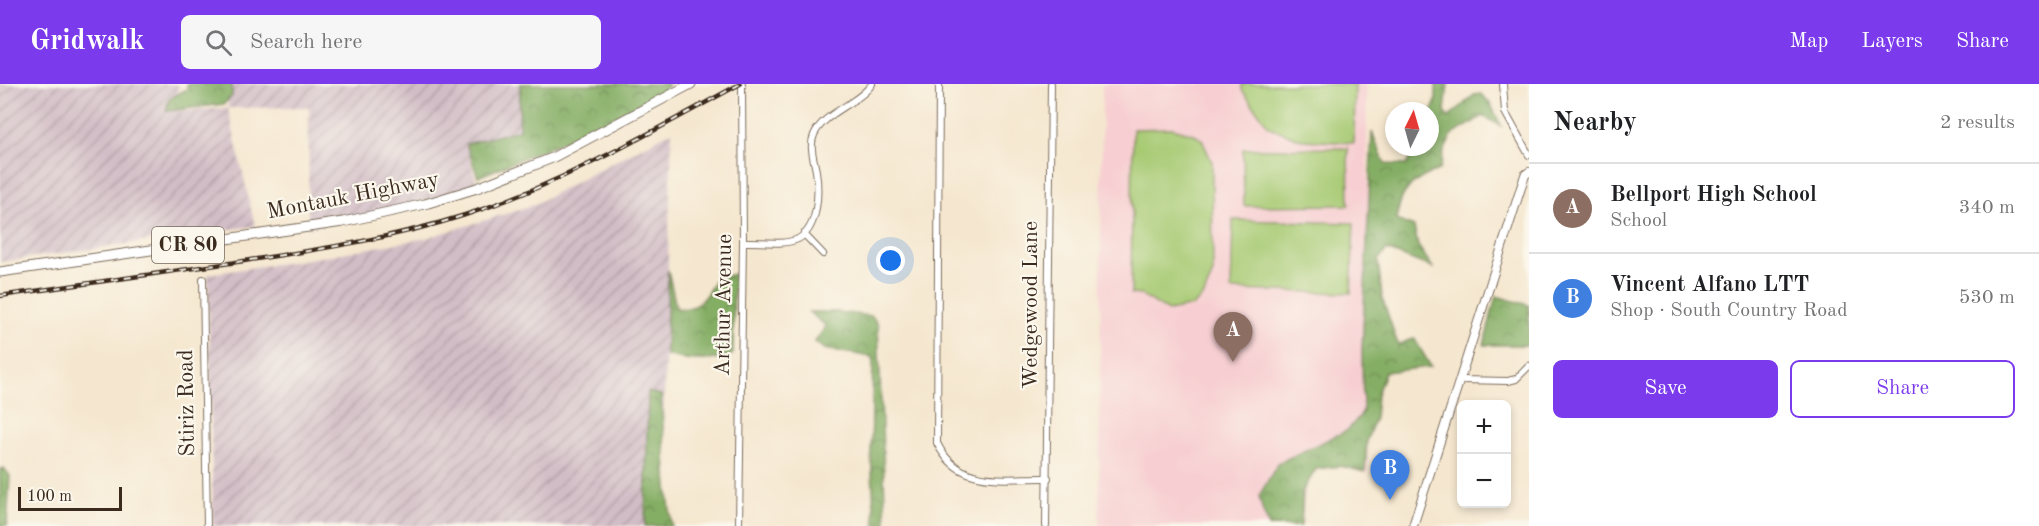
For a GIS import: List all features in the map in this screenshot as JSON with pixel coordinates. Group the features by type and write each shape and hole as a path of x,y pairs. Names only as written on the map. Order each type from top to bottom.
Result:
{"main road":[{"name":"Montauk Highway","path":"0,272 343,222 425,204 477,188 545,161 691,84"},
{"path":"1413,526 1525,175 1529,172"}],"street":[{"name":"Arthur Avenue","path":"739,526 743,242 742,84"},
{"path":"743,242 784,242 797,239 811,227 816,205 817,178 812,147 814,135 822,123 866,93 872,84"},
{"path":"939,84 937,443 943,455 952,464 973,476 1048,478"},
{"name":"Wedgewood Lane","path":"1046,526 1051,84"},
{"path":"1503,84 1505,112 1529,156"},
{"path":"804,234 823,254"},
{"name":"Stiriz Road","path":"203,279 207,526"},
{"path":"1461,380 1508,381 1516,379 1529,366"}],"shaded area":[{"path":"0,84 178,84 179,111 228,108 255,226 0,262"},
{"path":"229,84 520,84 520,130 466,144 478,188 308,228 309,107 228,108"},
{"path":"1102,84 1366,84 1370,268 1365,268 1368,474 1307,456 1302,526 1099,526"},
{"path":"672,131 660,526 213,526 208,274 426,238 529,207"}],"green space":[{"path":"187,84 232,84 232,96 224,104 166,111 169,99 187,89"},
{"path":"520,84 669,84 665,90 590,130 478,177 466,144 519,130"},
{"path":"1242,84 1355,84 1354,143 1302,140 1269,127 1242,90"},
{"path":"1436,84 1448,84 1445,111 1448,118 1474,95 1482,94 1491,105 1501,126 1483,116 1452,135 1443,154 1440,169 1415,182 1401,200 1397,220 1414,227 1418,246 1433,268 1387,250 1378,260 1382,297 1398,345 1414,338 1431,367 1385,372 1377,394 1375,418 1367,440 1365,472 1340,466 1316,469 1303,490 1301,526 1269,526 1259,496 1278,463 1348,430 1363,412 1362,350 1372,132 1385,164 1406,165 1412,156 1439,156 1439,102 1436,101"},
{"path":"1172,128 1194,134 1202,140 1212,162 1213,273 1204,295 1193,306 1168,311 1141,295 1131,294 1133,129"},
{"path":"1348,148 1349,205 1244,206 1243,149"},
{"path":"1233,220 1354,223 1351,293 1231,290"},
{"path":"668,270 676,308 684,309 701,301 716,279 734,274 733,354 717,359 700,360 666,355"},
{"path":"1496,296 1529,305 1529,345 1484,345"},
{"path":"809,312 872,316 878,325 886,526 875,526 871,453 873,357 824,349 815,342 826,326"},
{"path":"648,392 661,395 672,526 645,526"},
{"path":"4,468 10,476 7,526 0,526 0,470"}],"railway":[{"path":"0,296 319,249 436,224 501,202 571,173 740,84"}],"place":[{"name":"Bellport High School","path":"1233,362"},
{"name":"Vincent Alfano LTT","path":"1390,500"}]}
